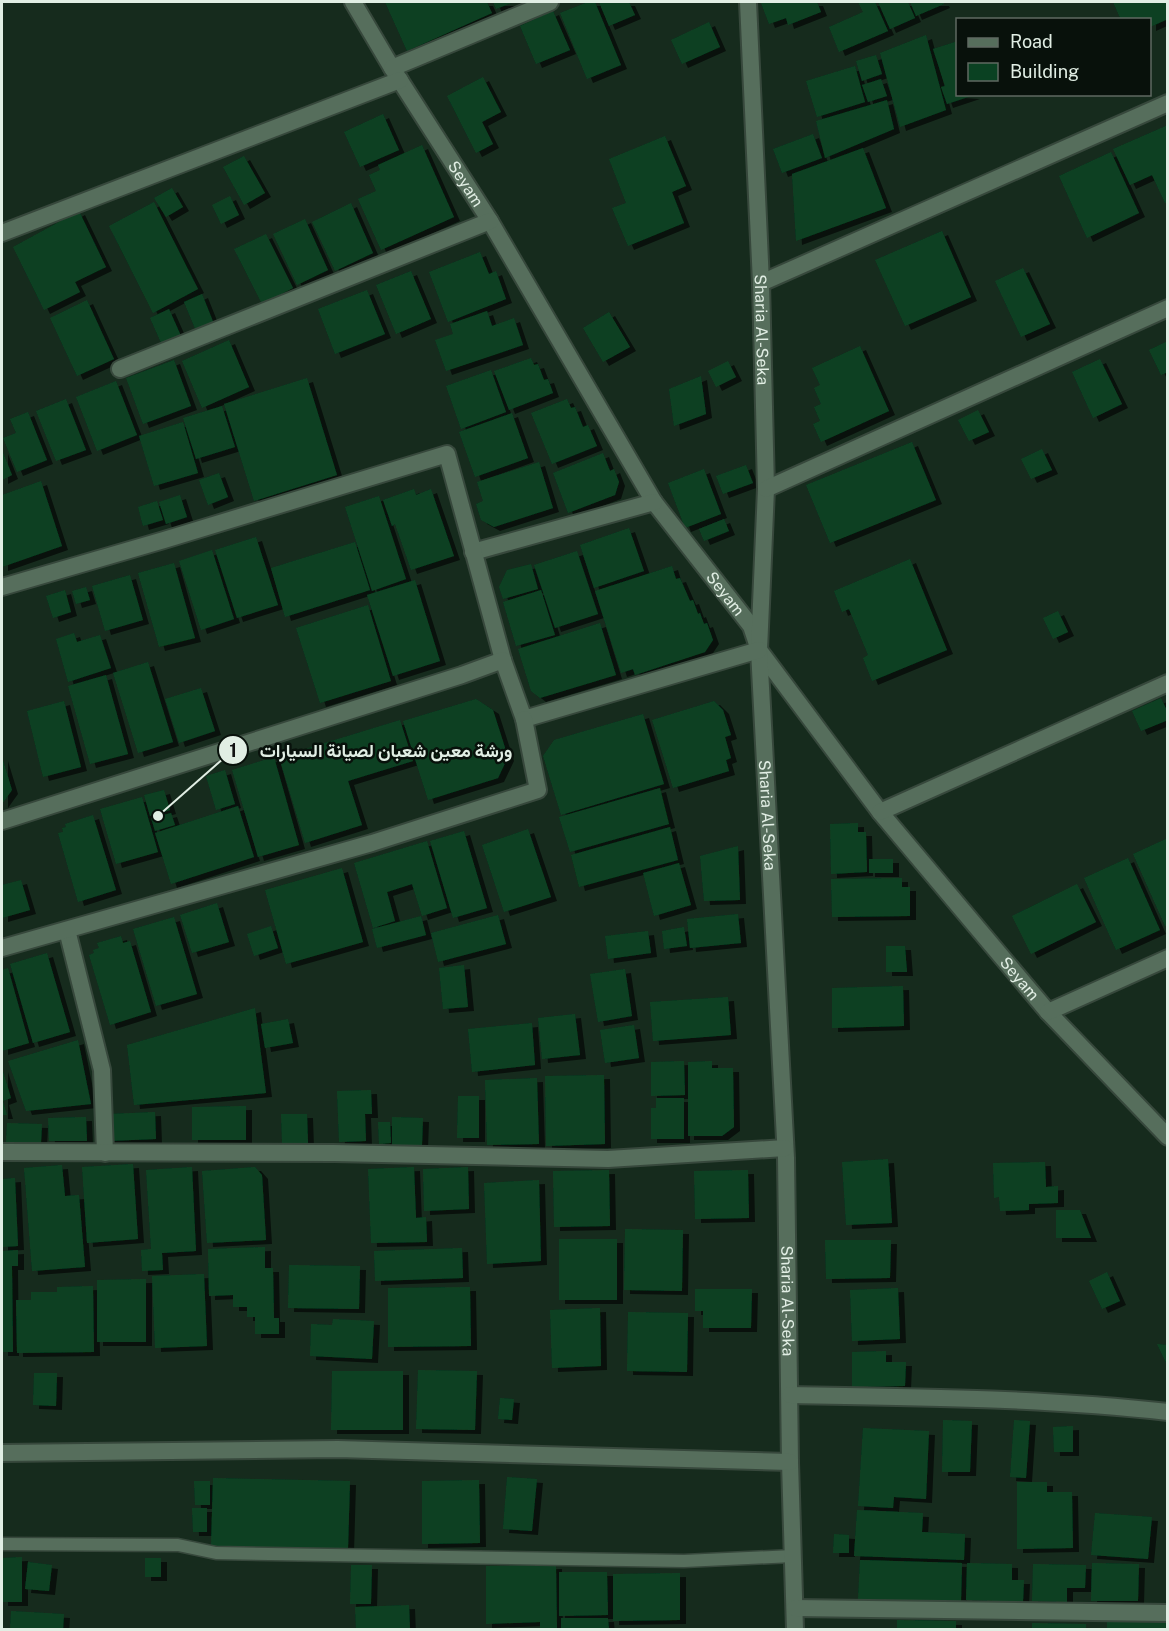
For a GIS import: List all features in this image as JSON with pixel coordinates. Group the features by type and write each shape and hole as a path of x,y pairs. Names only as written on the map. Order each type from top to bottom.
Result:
{"street":[{"name":"Seyam","path":"353,2 490,221 654,502 751,626 759,650 880,812 1048,1012 1167,1137"},
{"path":"2,233 396,74 550,2"},
{"name":"Sharia Al-Seka","path":"748,2 761,283 766,489 759,650 785,1148 795,1629"},
{"path":"761,283 1167,103"},
{"path":"120,369 490,221"},
{"path":"766,489 1167,308"},
{"path":"2,587 447,454 503,660 524,719 538,790 372,843 2,948"},
{"path":"473,552 654,502"},
{"path":"524,719 759,650"},
{"path":"2,821 200,760 503,660"},
{"path":"880,812 1167,683"},
{"path":"67,930 102,1070 105,1153"},
{"path":"1048,1012 1167,958"},
{"path":"2,1152 334,1153 608,1159 785,1148"},
{"path":"790,1395 990,1398 1095,1404 1167,1412"},
{"path":"2,1453 338,1449 790,1462"},
{"path":"795,1608 1167,1613"}],"lane":[{"path":"2,1544 178,1545 216,1553 481,1558 684,1561 793,1556"}],"building":[{"path":"385,2 487,2 492,13 407,51"},
{"path":"493,2 514,2 496,9"},
{"path":"588,2 595,2 621,65 587,79 560,13"},
{"path":"599,2 629,2 635,15 609,26"},
{"path":"817,2 821,12 788,25 786,18 769,24 761,3"},
{"path":"858,2 875,2 888,31 839,52 829,27 863,12"},
{"path":"878,2 908,2 915,18 890,29"},
{"path":"910,2 943,2 944,4 916,16"},
{"path":"1113,2 1168,2 1168,19 1151,27 1151,18 1120,18"},
{"path":"553,11 570,50 536,64 520,26"},
{"path":"709,22 720,47 682,64 671,40"},
{"path":"926,35 946,110 900,127 880,53"},
{"path":"956,42 956,96 971,96 947,104 941,87 945,86 933,49"},
{"path":"876,55 882,74 862,81 856,61"},
{"path":"855,66 865,102 817,117 806,81"},
{"path":"483,77 501,112 482,122 493,144 476,153 447,96"},
{"path":"881,79 887,96 868,102 862,85"},
{"path":"887,100 894,129 825,158 816,121"},
{"path":"383,114 399,150 360,167 344,132"},
{"path":"1168,125 1168,202 1165,203 1152,175 1130,185 1113,149"},
{"path":"813,134 822,158 782,173 773,149"},
{"path":"665,136 686,186 672,192 684,223 628,246 612,208 626,203 609,159"},
{"path":"422,145 454,217 381,250 358,199 376,191 369,175 380,170 378,165"},
{"path":"863,148 886,208 796,241 792,174"},
{"path":"1111,152 1139,213 1087,238 1059,176"},
{"path":"244,156 265,193 244,205 223,167"},
{"path":"172,188 183,207 166,217 154,198"},
{"path":"230,196 239,215 221,224 212,205"},
{"path":"154,202 198,289 153,313 109,226"},
{"path":"351,203 373,253 335,271 312,222"},
{"path":"79,211 106,267 75,282 80,292 44,310 13,247"},
{"path":"305,219 328,270 297,285 273,234"},
{"path":"942,231 971,297 905,326 875,260"},
{"path":"266,234 293,288 262,304 234,249"},
{"path":"480,252 489,274 496,271 506,299 448,322 429,272"},
{"path":"1023,268 1050,324 1021,337 995,281"},
{"path":"411,271 431,319 396,334 376,285"},
{"path":"367,290 385,334 335,354 318,309"},
{"path":"202,294 214,324 196,331 184,302"},
{"path":"87,300 114,359 77,376 50,318"},
{"path":"169,309 181,336 162,345 150,318"},
{"path":"487,311 492,326 514,318 523,345 446,371 435,340 453,334 450,324"},
{"path":"609,312 630,347 603,362 583,328"},
{"path":"229,340 249,387 202,408 182,361"},
{"path":"1168,341 1168,372 1161,375 1149,350"},
{"path":"860,346 889,411 821,442 813,424 820,421 814,407 821,404 814,388 820,385 812,368"},
{"path":"531,358 534,365 538,364 544,380 548,379 553,393 509,410 494,371"},
{"path":"1100,359 1122,404 1093,418 1072,372"},
{"path":"174,360 191,406 143,424 126,378"},
{"path":"728,361 736,377 716,387 708,371"},
{"path":"491,370 506,412 461,429 446,386"},
{"path":"701,376 706,414 674,426 669,389"},
{"path":"307,378 337,475 254,501 224,404"},
{"path":"116,381 137,435 97,451 76,397"},
{"path":"66,399 86,450 56,461 36,411"},
{"path":"567,399 571,408 575,407 583,427 588,425 597,446 552,464 531,413"},
{"path":"222,406 235,447 196,459 183,418"},
{"path":"978,410 989,432 969,441 958,420"},
{"path":"28,412 47,460 17,472 3,438 16,433 10,419"},
{"path":"512,413 528,458 475,477 459,432"},
{"path":"183,422 198,473 154,486 139,436"},
{"path":"912,442 936,500 830,543 806,485"},
{"path":"1042,449 1052,470 1031,479 1021,459"},
{"path":"2,450 12,475 2,480"},
{"path":"603,453 610,471 614,469 619,482 615,495 568,513 553,473"},
{"path":"539,462 553,508 494,527 481,520 476,504 483,501 477,482"},
{"path":"746,465 753,483 723,494 716,476"},
{"path":"704,469 721,514 685,528 668,483"},
{"path":"219,473 228,497 208,505 199,480"},
{"path":"41,481 62,546 2,567 2,495"},
{"path":"414,489 416,495 431,489 454,556 411,570 395,524 392,526 383,500"},
{"path":"180,495 187,517 166,524 159,502"},
{"path":"379,496 406,579 372,591 345,507"},
{"path":"157,501 163,520 143,526 138,507"},
{"path":"724,519 729,531 704,541 699,529"},
{"path":"629,528 644,571 594,588 580,545"},
{"path":"256,537 278,605 237,618 215,550"},
{"path":"355,542 370,590 285,617 271,568"},
{"path":"212,550 234,619 201,630 179,561"},
{"path":"577,551 598,614 555,628 534,565"},
{"path":"910,559 947,650 872,681 863,658 868,655 849,609 842,612 834,591"},
{"path":"174,563 195,638 159,647 138,573"},
{"path":"531,564 538,589 503,599 499,587 507,570"},
{"path":"672,566 676,579 680,578 690,601 693,600 704,624 707,623 713,640 705,652 635,675 633,669 621,673 595,591"},
{"path":"130,575 143,620 105,631 92,586"},
{"path":"415,580 440,661 393,676 367,595"},
{"path":"86,587 90,600 76,604 72,591"},
{"path":"65,590 71,612 53,618 46,596"},
{"path":"541,590 555,635 516,646 503,602"},
{"path":"368,605 391,681 320,703 296,628"},
{"path":"1058,611 1068,632 1053,639 1043,618"},
{"path":"600,623 616,675 540,698 531,691 518,649"},
{"path":"74,633 77,642 100,635 111,668 68,682 56,639"},
{"path":"148,662 173,742 138,753 113,673"},
{"path":"106,675 128,754 90,764 68,686"},
{"path":"201,688 215,731 179,743 165,699"},
{"path":"1161,698 1168,713 1168,720 1141,731 1132,711"},
{"path":"476,699 493,710 508,757 498,778 428,800 403,721"},
{"path":"64,701 81,767 43,777 27,711"},
{"path":"714,701 723,710 731,735 725,737 731,758 726,760 729,771 673,788 652,720"},
{"path":"643,714 664,784 561,815 543,756 554,740"},
{"path":"400,720 413,761 348,781 362,825 305,843 279,757"},
{"path":"2,757 12,790 2,804"},
{"path":"274,757 299,845 258,857 232,770"},
{"path":"225,770 235,804 216,810 206,776"},
{"path":"660,788 669,824 570,852 559,817"},
{"path":"164,790 170,810 150,816 144,795"},
{"path":"142,797 158,852 116,864 100,809"},
{"path":"238,806 254,857 171,884 155,833"},
{"path":"171,813 175,825 155,831 151,818"},
{"path":"93,815 116,890 78,902 58,833 63,832 62,828 66,827 65,824"},
{"path":"858,823 858,832 866,832 867,872 831,874 830,824"},
{"path":"670,827 678,860 579,887 571,855"},
{"path":"528,829 551,897 504,912 482,845"},
{"path":"464,831 487,908 453,918 430,841"},
{"path":"1168,838 1168,925 1165,926 1133,854"},
{"path":"427,841 447,908 422,916 412,884 387,892 395,921 373,928 354,863"},
{"path":"738,846 740,900 704,901 700,856"},
{"path":"1128,858 1160,930 1116,950 1084,878"},
{"path":"869,859 893,859 893,873 869,873"},
{"path":"679,863 691,905 654,916 643,873"},
{"path":"342,868 363,942 286,964 265,890"},
{"path":"902,878 902,887 910,887 910,916 832,917 831,879"},
{"path":"21,880 30,910 2,918 2,885"},
{"path":"1077,884 1096,922 1031,954 1012,916"},
{"path":"217,903 229,942 192,953 180,915"},
{"path":"738,914 741,943 690,948 687,919"},
{"path":"498,915 506,944 438,962 431,933"},
{"path":"421,916 426,935 377,948 372,929"},
{"path":"174,917 197,994 156,1006 133,929"},
{"path":"271,926 278,948 254,956 247,934"},
{"path":"684,927 687,946 664,949 662,931"},
{"path":"648,931 651,953 608,959 605,936"},
{"path":"121,936 123,943 130,941 151,1012 110,1025 89,955 94,953 93,950 99,948 97,943"},
{"path":"886,946 905,946 907,972 886,972"},
{"path":"47,953 70,1032 33,1043 10,964"},
{"path":"464,965 468,1007 443,1009 439,968"},
{"path":"8,968 29,1043 2,1051 2,970"},
{"path":"625,969 632,1016 598,1022 590,974"},
{"path":"903,986 904,1026 832,1028 832,988"},
{"path":"728,997 731,1035 653,1041 650,1002"},
{"path":"255,1008 266,1093 134,1105 127,1045"},
{"path":"575,1014 580,1055 542,1059 538,1018"},
{"path":"288,1019 293,1043 265,1048 261,1024"},
{"path":"532,1023 535,1065 472,1072 468,1029"},
{"path":"634,1025 639,1058 605,1063 600,1030"},
{"path":"78,1040 91,1104 26,1111 8,1061"},
{"path":"684,1061 685,1095 651,1096 651,1062"},
{"path":"712,1061 712,1068 733,1068 734,1127 722,1136 688,1136 688,1062"},
{"path":"2,1068 11,1098 3,1101 7,1115 2,1115"},
{"path":"604,1075 605,1144 546,1146 545,1076"},
{"path":"537,1078 539,1144 487,1145 485,1080"},
{"path":"371,1090 372,1114 365,1114 366,1141 339,1142 337,1091"},
{"path":"458,1096 479,1096 479,1138 457,1138"},
{"path":"656,1098 684,1098 684,1139 651,1139 651,1108 656,1108"},
{"path":"246,1106 246,1140 192,1140 192,1107"},
{"path":"155,1112 156,1139 108,1141 108,1114"},
{"path":"281,1114 307,1114 308,1143 282,1143"},
{"path":"86,1117 87,1141 49,1141 48,1118"},
{"path":"392,1117 423,1118 422,1145 392,1145"},
{"path":"378,1122 390,1122 391,1143 379,1144"},
{"path":"7,1123 42,1124 41,1143 6,1142"},
{"path":"888,1159 892,1223 846,1225 842,1162"},
{"path":"1045,1162 1046,1187 1058,1186 1058,1203 1029,1204 1029,1210 1000,1211 999,1197 994,1198 993,1163"},
{"path":"133,1164 138,1239 87,1243 82,1167"},
{"path":"62,1165 65,1196 79,1195 85,1267 32,1271 24,1168"},
{"path":"192,1167 196,1251 162,1253 163,1270 142,1271 141,1250 151,1249 146,1170"},
{"path":"255,1167 262,1175 266,1240 207,1243 202,1171"},
{"path":"414,1167 416,1218 426,1217 427,1242 371,1243 368,1169"},
{"path":"468,1167 469,1209 424,1211 423,1169"},
{"path":"609,1170 610,1226 554,1227 553,1171"},
{"path":"748,1170 749,1218 695,1219 694,1171"},
{"path":"15,1178 18,1246 2,1247 2,1179"},
{"path":"539,1180 541,1261 487,1264 484,1183"},
{"path":"1056,1210 1080,1210 1091,1238 1056,1238"},
{"path":"625,1229 683,1230 682,1291 624,1290"},
{"path":"559,1239 617,1239 617,1300 559,1300"},
{"path":"825,1240 891,1240 890,1278 826,1279"},
{"path":"265,1247 265,1268 273,1268 274,1318 279,1318 279,1334 255,1334 255,1317 247,1317 247,1307 233,1307 233,1295 209,1296 208,1249"},
{"path":"462,1248 463,1278 375,1281 374,1251"},
{"path":"18,1250 18,1266 12,1266 13,1352 2,1352 2,1251"},
{"path":"289,1265 360,1266 359,1309 288,1308"},
{"path":"1107,1272 1120,1301 1102,1309 1089,1281"},
{"path":"204,1274 207,1346 155,1348 152,1276"},
{"path":"146,1279 146,1342 97,1342 97,1280"},
{"path":"93,1286 94,1352 17,1353 16,1300 31,1300 31,1292 57,1292 57,1287"},
{"path":"470,1287 471,1346 388,1347 388,1288"},
{"path":"898,1288 900,1339 852,1341 850,1290"},
{"path":"695,1289 752,1289 751,1328 703,1328 703,1311 695,1311"},
{"path":"600,1308 601,1366 552,1368 550,1310"},
{"path":"628,1312 688,1313 687,1372 627,1371"},
{"path":"333,1319 374,1321 372,1359 310,1356 311,1324 332,1325"},
{"path":"1157,1344 1168,1345 1168,1367"},
{"path":"886,1351 886,1362 906,1362 905,1386 852,1387 852,1352"},
{"path":"418,1370 477,1371 475,1430 416,1429"},
{"path":"332,1371 403,1371 403,1430 331,1430"},
{"path":"34,1373 57,1373 56,1406 33,1405"},
{"path":"500,1398 514,1399 512,1420 498,1419"},
{"path":"943,1420 972,1421 970,1472 942,1472"},
{"path":"1014,1420 1030,1421 1026,1478 1010,1477"},
{"path":"1073,1426 1073,1452 1054,1452 1053,1427"},
{"path":"863,1428 929,1431 926,1499 894,1497 893,1508 858,1506"},
{"path":"507,1477 537,1479 532,1531 503,1529"},
{"path":"213,1478 350,1481 348,1549 211,1546"},
{"path":"479,1480 480,1543 422,1544 422,1481"},
{"path":"194,1481 210,1481 210,1505 195,1505"},
{"path":"1017,1482 1047,1482 1047,1492 1072,1492 1073,1548 1017,1549"},
{"path":"192,1508 207,1508 207,1532 193,1532"},
{"path":"857,1510 923,1513 922,1532 965,1534 964,1560 854,1556"},
{"path":"1095,1513 1152,1517 1148,1559 1091,1555"},
{"path":"834,1534 849,1535 849,1553 833,1553"},
{"path":"22,1557 22,1602 2,1602 2,1558"},
{"path":"145,1558 161,1558 161,1577 145,1577"},
{"path":"860,1560 962,1563 961,1602 858,1599"},
{"path":"28,1562 52,1565 49,1591 25,1589"},
{"path":"967,1563 1012,1564 1012,1580 1024,1580 1023,1602 966,1600"},
{"path":"1092,1563 1139,1564 1138,1601 1091,1601"},
{"path":"1033,1564 1086,1565 1085,1588 1067,1588 1067,1602 1032,1601"},
{"path":"351,1565 372,1565 371,1604 350,1604"},
{"path":"556,1565 557,1630 540,1630 540,1622 486,1624 486,1566"},
{"path":"559,1572 607,1572 608,1615 559,1616"},
{"path":"680,1573 680,1620 613,1621 613,1574"},
{"path":"409,1605 410,1630 356,1630 355,1607"},
{"path":"11,1611 64,1614 63,1630 10,1630"},
{"path":"561,1618 608,1618 609,1630 561,1630"},
{"path":"897,1620 956,1621 956,1630 897,1630"},
{"path":"1107,1621 1168,1623 1168,1630 1107,1630"},
{"path":"1032,1623 1086,1624 1086,1630 1032,1630"}],"place":[{"name":"ورشة معين شعبان لصيانة السيارات","path":"158,816"}]}
